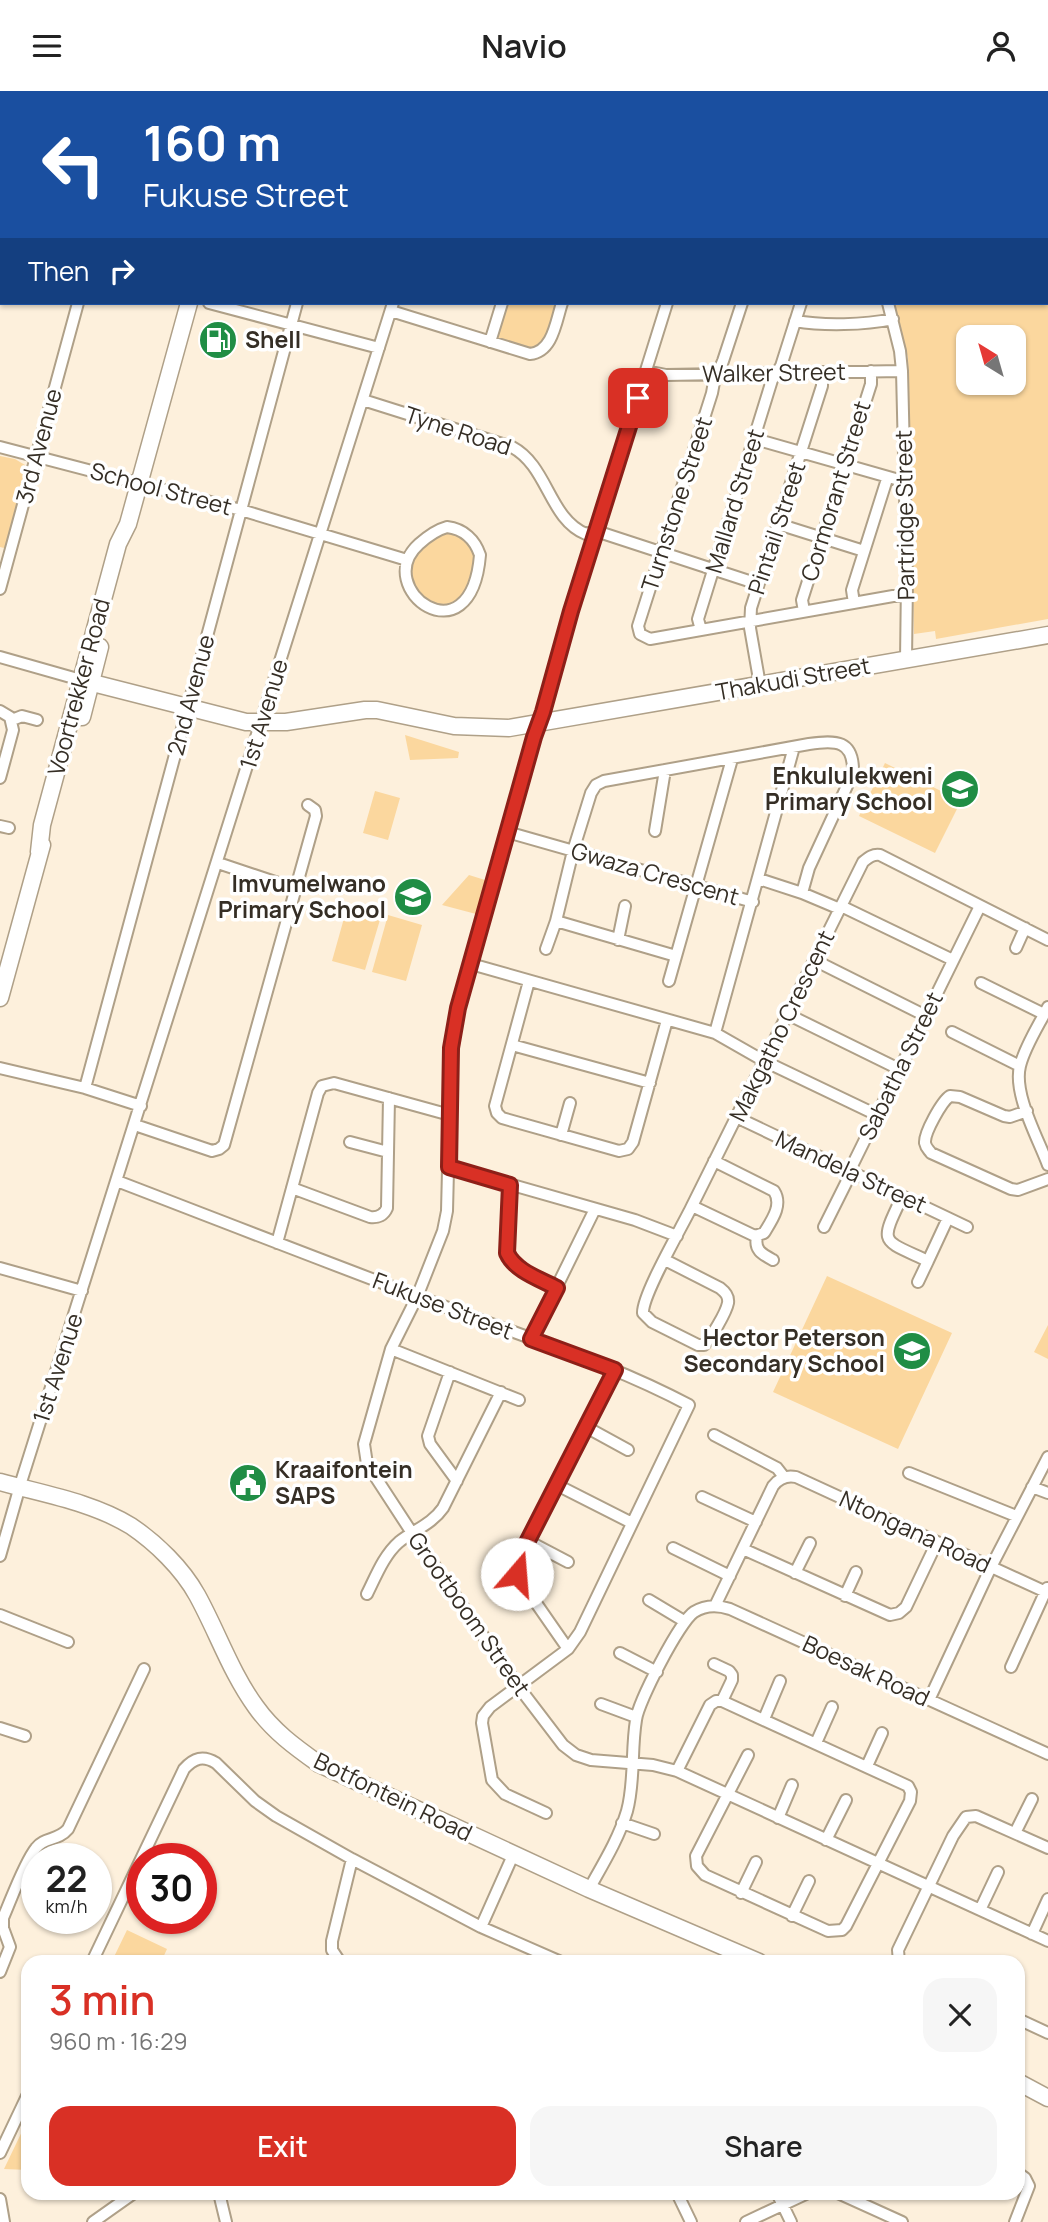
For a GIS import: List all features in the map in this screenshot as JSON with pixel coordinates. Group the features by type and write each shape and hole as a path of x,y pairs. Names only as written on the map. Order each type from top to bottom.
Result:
{"main road":[{"name":"Voortrekker Road","path":"0,998 39,852 42,825 86,682 118,544 128,524 140,484 188,305"},
{"name":"Thakudi Street","path":"86,682 234,720 261,723 286,722 365,709 391,712 435,723 473,728 509,728 1048,635"},
{"name":"Botfontein Road","path":"0,1482 65,1500 115,1518 139,1532 171,1560 196,1593 242,1684 271,1726 290,1744 329,1769 590,1889 743,1955"},
{"path":"1025,2085 1048,2095"}],"street":[{"name":"3rd Avenue","path":"0,589 77,305"},
{"path":"217,305 379,348"},
{"name":"2nd Avenue","path":"85,1088 296,305"},
{"path":"490,342 501,305"},
{"path":"392,307 530,354 548,345 561,305"},
{"name":"Grootboom Street","path":"633,1763 591,1760 569,1751 518,1686 412,1533 367,1464 364,1444 391,1349 418,1297 443,1231 447,1211 453,1032 538,724 666,305"},
{"name":"Turnstone Street","path":"701,630 650,639 640,634 638,626 740,305"},
{"name":"Mallard Street","path":"701,630 698,619 772,380 781,366 800,305"},
{"name":"Partridge Street","path":"889,305 902,371 906,482 906,660"},
{"name":"1st Avenue","path":"0,1556 392,307"},
{"path":"795,321 822,323 893,319"},
{"name":"Walker Street","path":"646,371 666,375 902,371"},
{"name":"Cormorant Street","path":"804,611 802,600 871,384 871,371"},
{"name":"Pintail Street","path":"760,685 750,628 751,608 822,386 822,372"},
{"name":"Tyne Road","path":"363,400 524,453 539,472 569,523 579,531 586,534 596,531 758,584"},
{"path":"755,439 887,479 906,482"},
{"name":"School Street","path":"0,447 241,510 407,560"},
{"path":"854,603 852,590 887,479"},
{"path":"778,524 864,551"},
{"path":"447,527 462,531 472,540 480,555 473,585 465,602 456,609 443,611 427,607 414,593 405,571 407,560 425,539 447,527"},
{"path":"701,630 893,596 906,596"},
{"path":"0,657 86,682"},
{"path":"0,711 12,720 13,730 0,778"},
{"path":"12,720 22,716 37,720"},
{"path":"546,949 556,921 573,851 596,785 604,781 834,741 847,748 851,754 853,773 808,868 802,893"},
{"path":"752,902 794,747"},
{"path":"668,981 732,759"},
{"path":"655,831 665,770"},
{"path":"135,1125 212,1151 224,1145 317,814 309,805"},
{"name":"Gwaza Crescent","path":"507,832 752,902 715,1033"},
{"name":"Makgatho Crescent","path":"665,1259 720,1288 726,1294 728,1304 704,1345 698,1345 652,1322 643,1314 643,1305 665,1259 863,862 875,855 1048,940"},
{"path":"218,863 296,889"},
{"path":"759,879 841,907 953,960"},
{"path":"618,940 625,906"},
{"name":"Sabatha Street","path":"824,1227 980,906"},
{"path":"556,921 676,956"},
{"path":"1016,948 1026,928"},
{"path":"814,960 926,1016"},
{"path":"471,964 715,1033 764,1061 877,1115"},
{"path":"529,981 495,1106 502,1118 561,1135 619,1151 628,1149 633,1142 667,1020"},
{"path":"981,983 1046,1010 1020,1066 1019,1087 1048,1165"},
{"path":"787,1014 899,1069"},
{"path":"951,1032 1020,1066"},
{"path":"512,1045 650,1083"},
{"path":"0,1068 85,1088 141,1105"},
{"path":"277,1243 322,1086 334,1083 450,1115"},
{"path":"1027,1111 1007,1117 961,1097 950,1096 943,1103 926,1135 925,1144 931,1153 1011,1189 1018,1190 1048,1179"},
{"path":"292,1188 370,1217 380,1216 387,1208 389,1098"},
{"path":"561,1135 570,1103"},
{"name":"Mandela Street","path":"736,1117 967,1227"},
{"path":"350,1142 388,1152"},
{"path":"692,1206 752,1236 757,1237 766,1231 779,1201 776,1194 714,1161"},
{"path":"449,1167 635,1220 677,1235"},
{"name":"Fukuse Street","path":"117,1181 615,1370 689,1405 580,1632 568,1649 490,1706 483,1716 488,1766 496,1787 546,1813"},
{"path":"510,1185 508,1257 515,1266 557,1288"},
{"path":"902,1197 887,1228 888,1239 894,1245 928,1261"},
{"path":"531,1339 595,1209"},
{"path":"918,1282 948,1218"},
{"path":"757,1237 758,1249 773,1260"},
{"path":"0,1268 82,1291"},
{"path":"391,1349 519,1400"},
{"path":"568,1649 517,1574 517,1564 615,1370"},
{"path":"450,1372 428,1436 430,1444 457,1481"},
{"path":"367,1594 392,1549 439,1514 501,1392"},
{"path":"586,1427 628,1450"},
{"name":"Ntongana Road","path":"714,1436 777,1468 784,1477 796,1477 1047,1590"},
{"path":"929,1700 991,1567 1048,1457"},
{"path":"909,1473 1016,1516"},
{"path":"590,1889 628,1808 636,1717 657,1672 684,1621 700,1609 715,1606 773,1486 784,1477"},
{"path":"556,1485 632,1523"},
{"path":"1032,1487 1048,1493"},
{"path":"702,1497 756,1522"},
{"path":"528,1541 568,1562"},
{"path":"743,1549 886,1614 898,1613 906,1607 937,1542"},
{"path":"795,1573 810,1543"},
{"path":"673,1548 730,1576"},
{"path":"845,1596 856,1572"},
{"path":"1012,1667 1047,1590"},
{"path":"649,1600 684,1621"},
{"name":"Boesak Road","path":"715,1606 730,1609 1048,1754"},
{"path":"0,1615 68,1642"},
{"path":"620,1653 657,1672"},
{"path":"714,1664 732,1675 722,1700"},
{"path":"0,1972 10,1947 2,1918 31,1856 39,1844 60,1837 68,1829 144,1669"},
{"path":"764,1719 779,1681"},
{"path":"677,1771 710,1706 722,1700 905,1783 911,1792 910,1801 842,1930 828,1931 792,1916 699,1870 696,1856 748,1755"},
{"path":"601,1704 636,1717"},
{"path":"816,1742 832,1707"},
{"path":"0,1728 25,1736"},
{"path":"867,1766 881,1733"},
{"path":"150,1843 184,1769 201,1757 216,1763 276,1816 481,1927 545,1955"},
{"path":"633,1763 677,1771 1048,1941"},
{"path":"778,1818 792,1785"},
{"path":"1015,1833 1032,1799"},
{"path":"826,1840 846,1800"},
{"path":"897,1955 953,1836 966,1817 976,1815 1048,1848"},
{"path":"622,1823 654,1834"},
{"path":"481,1927 513,1853"},
{"path":"335,1955 331,1950 332,1941 352,1859"},
{"path":"741,1893 756,1862"},
{"path":"979,1910 998,1872"},
{"path":"792,1916 809,1881"},
{"path":"95,1955 126,1893"},
{"path":"1032,1934 1048,1899"},
{"path":"1025,2022 1048,2033"},
{"path":"0,2153 21,2109"},
{"path":"1025,2178 1030,2186 1025,2198"},
{"path":"0,2199 4,2222"},
{"path":"93,2222 124,2200"},
{"path":"221,2200 226,2222"},
{"path":"680,2200 691,2222"},
{"path":"780,2200 791,2222"},
{"path":"746,2222 793,2200"},
{"path":"853,2200 902,2222"},
{"path":"1015,2222 1024,2200"}],"shaded area":[{"path":"505,305 557,305 551,327 541,346 531,349 500,341 497,337"},
{"path":"895,305 1048,305 1048,619 936,639 935,631 914,634 908,358"},
{"path":"0,456 15,459 25,465 26,479 8,549 0,547"},
{"path":"447,533 470,543 474,551 474,561 458,604 434,606 420,593 410,570 416,555 426,544"},
{"path":"405,735 459,752 458,758 410,760"},
{"path":"885,763 961,801 935,853 859,816"},
{"path":"375,791 400,798 388,840 363,833"},
{"path":"469,875 485,880 476,914 442,905"},
{"path":"348,904 382,913 365,970 332,961"},
{"path":"388,915 422,925 406,981 372,972"},
{"path":"827,1276 952,1333 898,1449 773,1392"},
{"path":"1048,1325 1048,1359 1034,1352"},
{"path":"126,1932 167,1949 164,1955 115,1955"},
{"path":"21,2134 21,2170 4,2169"}],"place":[{"name":"Shell","path":"218,340"},
{"name":"Enkululekweni Primary School","path":"960,789"},
{"name":"Imvumelwano Primary School","path":"413,897"},
{"name":"Hector Peterson Secondary School","path":"912,1351"},
{"name":"Kraaifontein SAPS","path":"248,1483"}],"route":[{"path":"517,1574 518,1560 615,1370 531,1339 557,1288 515,1266 508,1257 510,1185 449,1167 451,1048 458,1008 560,645 638,398"}]}
